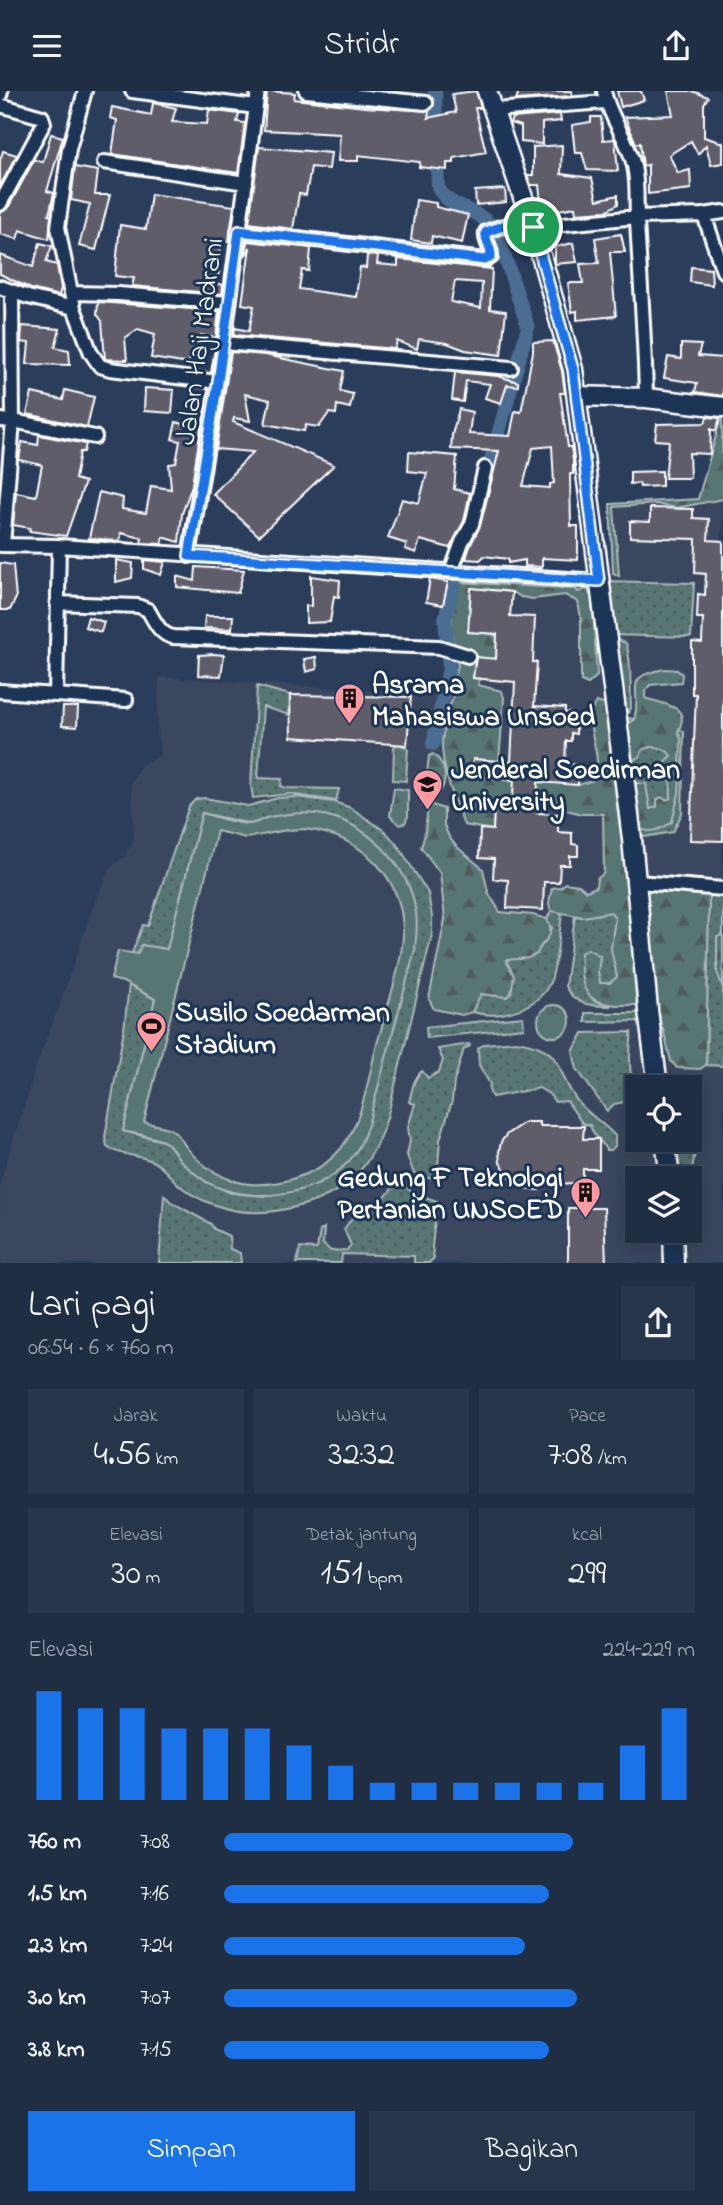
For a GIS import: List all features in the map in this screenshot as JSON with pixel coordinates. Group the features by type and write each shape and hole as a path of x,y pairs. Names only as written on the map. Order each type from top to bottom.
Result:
{"street":[{"path":"85,91 69,149 58,227 75,308 93,360 100,366 218,382"},
{"path":"132,91 256,107"},
{"name":"Jalan Haji Madrani","path":"189,556 224,343 258,91"},
{"path":"306,91 426,103"},
{"path":"487,91 532,224 573,369 638,882 648,1010 656,1075"},
{"path":"494,110 605,97 634,163 639,188 637,217 646,398"},
{"path":"0,105 42,117 44,123 0,204"},
{"path":"104,162 246,183"},
{"path":"239,231 485,260 491,257 486,232 496,227 723,212"},
{"path":"704,215 723,271"},
{"path":"75,308 6,289 6,421 1,545 599,581"},
{"path":"72,293 118,293 229,303"},
{"path":"224,343 511,368"},
{"path":"577,395 646,398 723,407"},
{"path":"6,421 95,437"},
{"path":"451,572 471,524 485,468"},
{"path":"56,695 59,547"},
{"path":"57,603 138,606 148,610 160,630 173,637 439,647 462,654"},
{"path":"0,691 126,700"},
{"path":"638,882 723,889"},
{"path":"673,1243 674,1263"}],"shaded area":[{"name":"Jenderal Soedirman University","path":"722,414 723,1263 0,1263 0,1183 38,1060 94,904 110,868 125,856 134,839 131,782 141,765 160,756 157,726 159,677 429,694 439,691 451,682 458,666 451,629 452,612 460,582 575,589 599,573 613,573 610,504 698,499"}],"green space":[{"path":"722,414 723,499 676,508 656,504 614,507 619,576 613,573 610,504 698,499"},
{"path":"599,581 694,583 691,637 606,635"},
{"path":"460,582 576,589 578,592 587,589 593,600 597,676 588,684 581,681 581,618 578,602 565,595 533,599 512,592 471,588 469,621 497,637 496,657 475,657 473,678 480,679 478,685 502,691 504,698 499,761 473,759 471,775 578,785 592,781 597,761 590,721 596,702 604,704 613,724 641,996 636,1005 598,1001 591,997 582,981 581,953 588,949 600,956 600,983 610,983 617,977 611,949 615,918 611,912 583,917 551,911 549,903 552,888 561,887 565,883 579,885 586,891 596,887 597,879 604,873 603,814 582,814 563,809 548,796 514,794 512,812 494,811 493,830 464,825 453,796 442,745 445,723 456,686 451,683 458,666 451,629 452,612"},
{"path":"618,640 626,643 629,659 629,712 624,712 612,645"},
{"path":"677,670 682,674 681,682 650,685 645,691 645,698 673,707 681,716 682,722 678,731 681,739 679,793 672,822 659,829 646,831 637,827 633,787 636,783 646,784 650,809 657,807 657,800 661,797 666,800 671,798 670,774 665,761 671,756 662,748 653,747 645,748 640,757 633,760 626,757 623,725 634,720 638,680 651,672"},
{"path":"257,686 290,695 289,715 263,707 258,778 282,779 281,786 286,788 339,789 336,801 290,794 253,798 251,785"},
{"path":"617,717 670,723 684,732 682,813 673,832 632,839"},
{"path":"398,744 408,748 406,781 393,780 394,747"},
{"path":"433,754 444,768 445,774 437,795 425,791 429,756"},
{"path":"394,788 408,790 408,816 405,823 400,825 390,816"},
{"path":"296,797 334,802 351,808 386,832 399,847 428,893 432,935 387,1118 367,1161 344,1185 310,1203 272,1211 235,1210 193,1195 152,1161 118,1152 107,1146 105,1137 129,985 155,999 123,1131 167,1142 181,1161 206,1182 231,1193 264,1196 346,1164 415,950 394,861 317,814 293,814 251,824 202,813 167,950 141,945 139,955 132,953 143,925 148,926 189,806 196,799 205,798 248,806 278,798"},
{"path":"429,804 444,809 444,825 449,837 483,869 488,892 500,912 533,915 547,919 550,926 550,935 537,954 528,958 506,960 514,976 511,993 507,997 481,994 472,1012 462,1015 434,1009 429,999 445,919 440,873 421,847"},
{"name":"Susilo Soedarman Stadium","path":"202,813 249,824 269,817 305,813 335,818 368,835 395,862 412,895 417,922 415,950 368,1125 354,1154 334,1175 300,1190 280,1194 241,1194 204,1180 182,1162 165,1142 123,1131 155,999 123,982 111,979 118,951 138,954 141,945 167,949","holes":["305,829 325,833 361,850 387,877 396,895 403,935 396,975 363,1103 344,1145 326,1163 306,1174 272,1183 241,1183 223,1177 207,1167 171,1129 144,1122 217,831 246,838 287,830"]},
{"path":"644,889 709,895 706,1065 700,1069 677,1068 671,1061 663,1029 655,1018"},
{"path":"709,895 723,896 723,1066 706,1065"},
{"path":"551,911 560,911 562,915 555,966 546,990 518,1010 494,1014 472,1012 480,994 506,997 510,971 505,960 528,955 544,943 552,928 547,919"},
{"path":"611,912 615,918 613,933 617,977 610,983 600,983 600,956 581,953 583,979 587,989 594,1001 611,1006 597,1006 574,998 565,986 575,916"},
{"path":"721,935 723,988 717,972 717,937"},
{"path":"554,1005 566,1009 570,1021 566,1033 554,1037 542,1033 538,1021 542,1009"},
{"path":"585,1013 644,1013 645,1021 585,1022"},
{"path":"523,1017 524,1028 427,1038 426,1027"},
{"path":"631,1032 631,1075 625,1075 625,1102 614,1104 607,1111 577,1069 573,1052 583,1033"},
{"path":"516,1041 545,1050 552,1056 579,1103 615,1136 615,1146 611,1150 606,1150 590,1125 582,1123 567,1101 555,1102 539,1088 492,1097 490,1084 479,1065 478,1048 485,1044"},
{"path":"470,1046 464,1049 454,1082 452,1101 440,1140 437,1178 414,1174 407,1155 410,1141 408,1127 415,1104 409,1102 415,1081 422,1071 428,1078 439,1072 443,1060 438,1049"},
{"path":"673,1152 695,1152 693,1166 675,1166"},
{"path":"399,1180 413,1193 437,1201 432,1247 434,1258 429,1263 414,1263 414,1256 342,1254 341,1263 297,1263 300,1248 317,1249 320,1231 324,1228 323,1244 331,1251 347,1250 351,1245 344,1229 352,1218 383,1200"},
{"path":"164,1195 171,1202 229,1236 230,1249 240,1253 241,1263 159,1263"}],"building":[{"path":"267,91 295,93 294,99 429,111 428,118 456,112 452,94 476,91 481,108 475,108 486,152 454,158 454,163 447,163 447,170 419,167 420,162 358,155 358,161 338,161 340,134 264,130"},
{"path":"519,91 572,91 572,96 516,100"},
{"path":"617,91 641,91 644,100 621,107"},
{"path":"668,91 692,91 708,97 704,104 704,137 723,143 723,163 711,165 706,145 698,154 691,141 669,155 678,173 690,170 691,189 648,194 648,165 643,166 640,143 636,144 625,117 673,115"},
{"path":"153,103 176,108 172,122 207,124 209,110 239,114 237,122 245,123 238,173 112,154 117,120 110,118 112,107 151,115"},
{"path":"560,114 561,121 542,123 542,144 521,142 521,126 510,123 512,118"},
{"path":"591,117 601,117 603,140 615,139 618,171 587,170 582,153 575,153 572,125 591,122"},
{"path":"51,134 63,137 47,191 54,193 49,215 49,239 20,230 17,239 0,234 0,213 8,208 34,160 43,162"},
{"path":"562,145 561,174 592,178 597,200 618,195 618,204 606,211 576,213 575,207 542,213 539,185 531,185 527,175 533,175 533,147"},
{"path":"259,147 331,153 329,169 311,167 306,195 299,194 293,229 249,223"},
{"path":"3,151 17,155 0,186 0,160"},
{"path":"75,167 98,171 95,195 110,195 96,250 79,246 90,204 71,200"},
{"path":"505,189 506,202 476,205 475,191"},
{"path":"151,194 234,206 229,241 223,240 215,269 219,272 215,283 223,285 222,294 132,286 134,278 115,276 120,225 146,229"},
{"path":"416,200 436,203 436,207 468,215 462,243 432,236 431,243 411,240"},
{"path":"621,234 625,252 610,252 616,316 577,320 577,311 572,312 568,283 583,283 580,264 599,263 595,238"},
{"path":"247,241 311,248 309,271 302,270 299,289 356,297 360,267 366,268 367,255 378,256 377,264 398,266 398,259 492,269 490,309 506,311 501,355 419,339 417,349 397,341 395,349 234,335 235,328 249,331 254,306 242,304 250,247 245,256","holes":["455,281 482,283 481,308 451,302"]},
{"path":"40,243 52,246 46,262 57,265 61,288 59,296 31,289 0,274 0,255 33,267"},
{"path":"573,243 577,262 555,264 555,247"},
{"path":"691,267 711,269 712,285 690,282"},
{"path":"98,302 219,311 216,338 201,335 198,357 190,356 189,364 151,358 155,334 138,329 125,338 127,360 105,359 102,321 97,314"},
{"path":"22,326 60,329 55,347 69,350 70,365 27,364 29,343 21,342"},
{"path":"553,341 562,371 565,393 560,393 568,447 571,447 573,460 573,474 570,474 571,526 578,526 578,560 542,558 542,567 525,566 525,560 508,563 508,559 484,556 480,560 466,559 480,526 499,451 451,449 459,409 472,412 469,434 510,436 515,411 521,412 533,342","holes":["552,446 554,483 550,484 550,488 523,486 533,448"]},
{"path":"681,344 701,345 698,356 723,358 723,396 695,392 697,383 664,378 668,357 681,359"},
{"path":"231,352 265,355 344,371 340,391 353,394 350,408 337,405 336,414 329,413 319,427 306,425 304,431 265,424 270,400 245,394 250,421 234,418 233,422 334,465 259,536 213,494 253,452 216,449"},
{"path":"455,372 498,376 518,382 518,386 507,385 501,403 485,398 490,384 466,381 463,402 452,400"},
{"path":"145,388 174,390 172,413 144,411"},
{"path":"65,390 94,397 87,427 27,414 32,393 63,400"},
{"path":"707,417 720,418 716,431 711,429 710,454 689,453 690,478 665,478 669,441 655,440 657,424 705,423"},
{"path":"194,420 202,422 192,485 182,514 179,542 163,537 162,544 141,543 142,538 121,533 120,541 89,538 99,492 123,498 122,509 146,513 151,486 171,489 169,464 176,463 180,441 172,439 176,422 191,426"},
{"path":"39,435 86,444 84,452 80,452 75,479 85,482 66,536 29,531 30,528 13,525 16,492 36,496 42,465 19,460 22,442 38,445"},
{"path":"409,452 457,456 454,489 470,493 464,521 450,548 420,540 416,553 405,549 407,544 388,538 402,499 419,503 427,473 408,471"},
{"path":"662,471 662,486 640,487 639,483 630,484 630,472"},
{"path":"650,508 693,509 693,518 709,519 708,540 723,541 723,841 690,840 696,694 692,694 692,642 702,643 703,618 697,618 698,594 705,595 706,574 695,573 696,539 630,537 630,521 650,522"},
{"path":"116,560 133,563 132,578 116,582"},
{"path":"144,560 165,562 161,575 144,569"},
{"path":"0,563 13,565 16,598 10,610 0,610"},
{"path":"196,567 244,570 238,593 177,587 177,576 195,581"},
{"path":"311,576 340,580 339,597 334,596 330,622 306,623 306,606 311,606"},
{"path":"430,579 448,582 443,605 426,602"},
{"path":"471,588 512,592 510,616 535,617 533,662 537,662 534,706 565,708 565,713 571,713 571,723 576,724 576,734 571,733 571,741 566,741 565,764 579,765 578,785 538,782 537,813 558,814 558,832 572,833 572,844 578,845 578,856 570,856 570,865 560,865 559,882 544,882 543,910 507,908 508,880 493,879 494,859 479,858 480,829 493,830 494,811 512,812 514,780 471,776 473,759 511,762 515,682 473,678 476,657 496,659 497,634 468,632"},
{"path":"205,616 233,616 232,629 204,628"},
{"path":"88,617 104,622 101,632 85,627"},
{"path":"199,655 224,655 221,676 198,675"},
{"path":"316,657 317,669 306,672 304,659"},
{"name":"Asrama Mahasiswa Unsoed","path":"290,695 411,697 407,745 291,737"},
{"path":"63,707 78,707 77,727 62,726"},
{"path":"525,1122 539,1122 539,1126 584,1126 583,1139 599,1139 599,1169 583,1169 583,1183 539,1184 539,1190 515,1183 500,1163 499,1152 501,1142 507,1134"},
{"path":"568,1208 604,1208 606,1263 568,1263"}],"waterway":[{"path":"435,91 438,187 447,199 479,216 493,229 499,239 528,327 485,482"},
{"path":"433,744 449,668 445,619 454,583"}],"place":[{"name":"Asrama Mahasiswa Unsoed","path":"349,726"},
{"name":"Jenderal Soedirman University","path":"428,811"},
{"name":"Susilo Soedarman Stadium","path":"152,1054"},
{"name":"Gedung F Teknologi Pertanian UNSOED","path":"586,1219"}],"route":[{"path":"531,222 533,227 573,369 599,581 189,556 224,343 239,231 485,260 491,257 485,236 490,229 531,222"}]}
